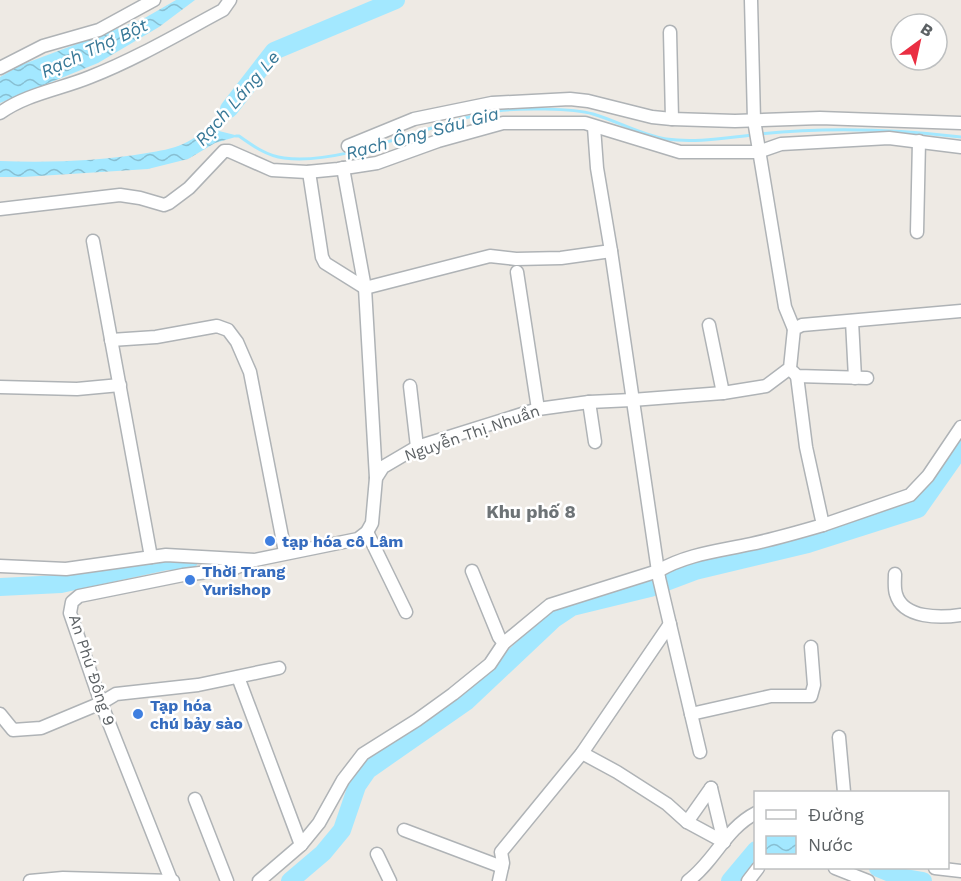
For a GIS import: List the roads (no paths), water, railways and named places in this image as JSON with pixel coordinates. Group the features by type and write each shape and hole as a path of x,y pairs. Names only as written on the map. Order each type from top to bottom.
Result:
{"street":[{"path":"0,68 42,46 99,30 154,0"},
{"path":"0,113 35,95 90,77 120,64 223,10 230,0"},
{"path":"751,0 754,122 785,307 794,329 793,372 823,525"},
{"path":"670,32 672,119"},
{"path":"348,146 414,119 492,103 570,99 588,101 652,117 672,119 754,122 820,118 961,123"},
{"path":"0,210 120,195 167,204 189,188 224,152 229,151 272,170 309,172 377,164 438,141 503,123 585,123 680,152 758,149 781,144 890,138 961,147"},
{"path":"594,127 597,168 658,574 700,752"},
{"path":"917,232 919,141"},
{"path":"0,566 66,569 166,555 255,560 285,552 358,539 367,532 372,523 376,478 365,288 343,168"},
{"path":"309,172 322,257 325,263 365,288 490,256 516,259 561,258 611,251"},
{"path":"93,241 151,557"},
{"path":"517,272 538,409"},
{"path":"794,329 802,325 961,312"},
{"path":"793,372 861,378 852,321"},
{"path":"111,340 156,337 217,326 228,330 237,342 250,372 285,552"},
{"path":"709,326 723,393"},
{"name":"Nguyễn Thị Nhuần","path":"376,478 383,467 417,447 538,409 589,402 723,393 766,386 793,372"},
{"path":"0,387 77,389 120,385"},
{"path":"410,386 417,447"},
{"path":"589,402 595,442"},
{"path":"259,881 301,845 320,823 343,780 363,754 453,694 490,664 504,643 550,605 658,574 672,562 705,552 766,541 823,525 910,495 928,476 961,427"},
{"path":"367,532 406,612"},
{"name":"An Phú Đông 9","path":"172,881 101,703 70,613 72,602 79,596 183,575 233,569 255,560"},
{"path":"472,571 499,638 504,643"},
{"path":"895,574 896,595 909,609 942,618 961,615"},
{"path":"499,881 502,867 501,852 582,753 670,624"},
{"path":"692,714 771,696 811,696 814,685 811,646"},
{"path":"0,714 14,730 41,728 101,703 116,694 198,685 279,668"},
{"path":"238,677 301,845"},
{"path":"839,737 844,791"},
{"path":"582,753 617,772 666,804 687,822 724,842"},
{"path":"687,822 711,788 724,842"},
{"path":"195,799 227,881"},
{"path":"688,881 699,873 739,822 754,814"},
{"path":"404,830 502,867"},
{"path":"377,854 390,881"},
{"path":"840,869 868,881"},
{"path":"30,881 63,878 172,881"}],"water":[{"name":"Rạch Thợ Bột","path":"176,0 195,0 159,27 98,63 0,103 0,77 21,65 143,19"},
{"path":"245,89 219,131 239,136 215,143 188,159 148,169 0,177 0,161 92,160 129,156 179,146 209,127"}],"waterway":[{"name":"Rạch Láng Le","path":"229,109 274,51 396,0"},
{"name":"Rạch Ông Sáu Gia","path":"236,136 272,155 309,159 362,149 472,116 497,111 531,109 584,112 666,139 699,140 753,135"},
{"name":"Rạch Ông Sáu Gia","path":"759,134 810,130 860,130 961,137"},
{"path":"290,881 323,853 342,830 357,786 368,770 467,701 554,619 572,607 650,588 695,571 808,544 918,509 961,448"},
{"path":"0,587 61,584 167,561 189,561"},
{"path":"730,881 754,852"},
{"path":"880,869 900,877 923,881"}],"place":[{"name":"tạp hóa cô Lâm","path":"270,541"},
{"name":"Thời Trang Yurishop","path":"190,580"},
{"name":"Tạp hóa chú bảy sào","path":"138,714"}],"district":[{"name":"Khu phố 8","path":"531,511"}]}
